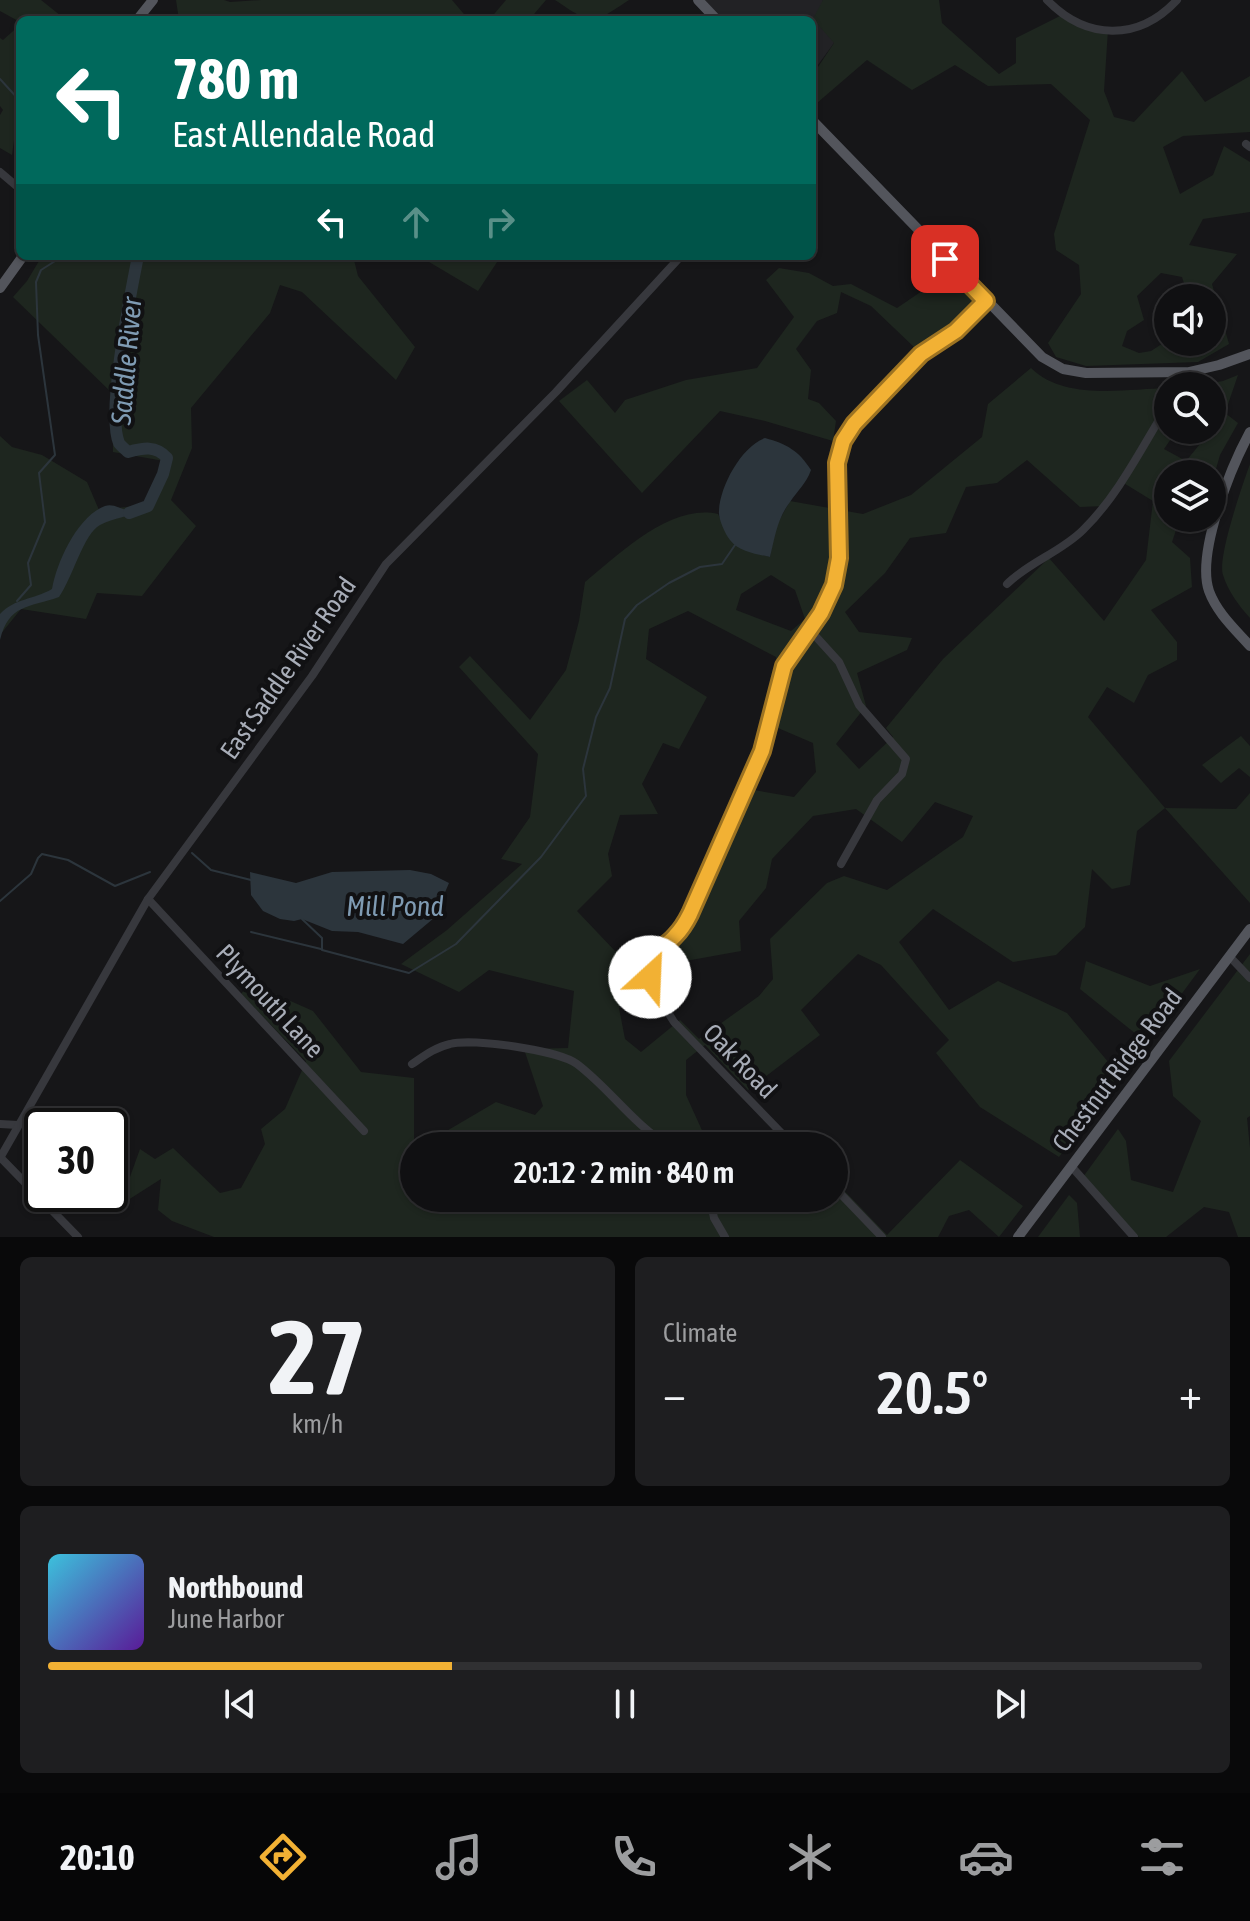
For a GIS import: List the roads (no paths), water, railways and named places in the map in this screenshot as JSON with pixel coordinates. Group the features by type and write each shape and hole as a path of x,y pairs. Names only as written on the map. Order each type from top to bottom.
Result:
{"main road":[{"path":"140,16 153,0"},
{"path":"698,0 713,16"},
{"path":"816,124 1042,357 1063,369 1086,373 1154,372"},
{"path":"0,288 20,260"},
{"path":"1189,372 1250,354"},
{"path":"1250,432 1229,477 1207,551 1206,572 1215,605 1250,646"},
{"name":"Chestnut Ridge Road","path":"1018,1237 1250,929"}],"street":[{"path":"1047,0 1062,16 1077,24 1113,31 1147,23 1177,0"},
{"path":"0,172 16,186"},
{"name":"East Saddle River Road","path":"0,1157 148,899 312,676 386,564 556,392 677,260"},
{"name":"Oak Road","path":"781,1132 667,1012 654,990 649,965 654,953 675,937 690,914 762,751 784,666 828,599 837,572 837,463 848,432 921,354 956,331 986,301"},
{"path":"1007,584 1018,573 1068,543 1096,516 1154,427"},
{"path":"809,629 839,662 859,705 906,759 902,774 872,807 841,864"},
{"name":"Plymouth Lane","path":"148,899 364,1131"},
{"path":"1230,957 1250,978"},
{"path":"412,1064 439,1047 457,1042 563,1056 580,1066 648,1132"},
{"path":"0,1124 18,1125"},
{"path":"0,1157 78,1237"},
{"path":"1071,1166 1134,1237"},
{"path":"848,1202 882,1237"},
{"path":"713,1212 725,1237"}],"water":[{"path":"765,438 792,449 811,470 782,515 770,557 748,552 734,544 724,530 719,514 723,490 733,468 748,450"},
{"path":"139,504 144,510 100,525 94,530 59,597 14,613 0,640 0,614 12,605 52,589 64,553 86,519 105,506 131,510"},
{"name":"Mill Pond","path":"410,870 431,874 449,883 434,918 403,944 358,932 332,931 302,919 280,919 263,911 251,895 250,872 296,883 332,872"}],"waterway":[{"path":"0,79 16,97"},
{"path":"17,601 31,585 28,563 45,522 39,473 55,455 38,335 36,282 41,270 57,260"},
{"name":"Saddle River","path":"129,513 148,506 167,458 154,449 128,452 119,443 116,428 117,380 137,260"},
{"path":"302,919 322,938 322,950 409,973 456,944 541,857 586,796 583,769 596,717 610,688 625,619 637,605 669,583 700,567 722,564 735,545"},
{"path":"192,853 211,870 251,880"},
{"path":"0,901 31,874 42,854 68,860 115,886 150,872"},
{"path":"251,932 321,949"}]}
